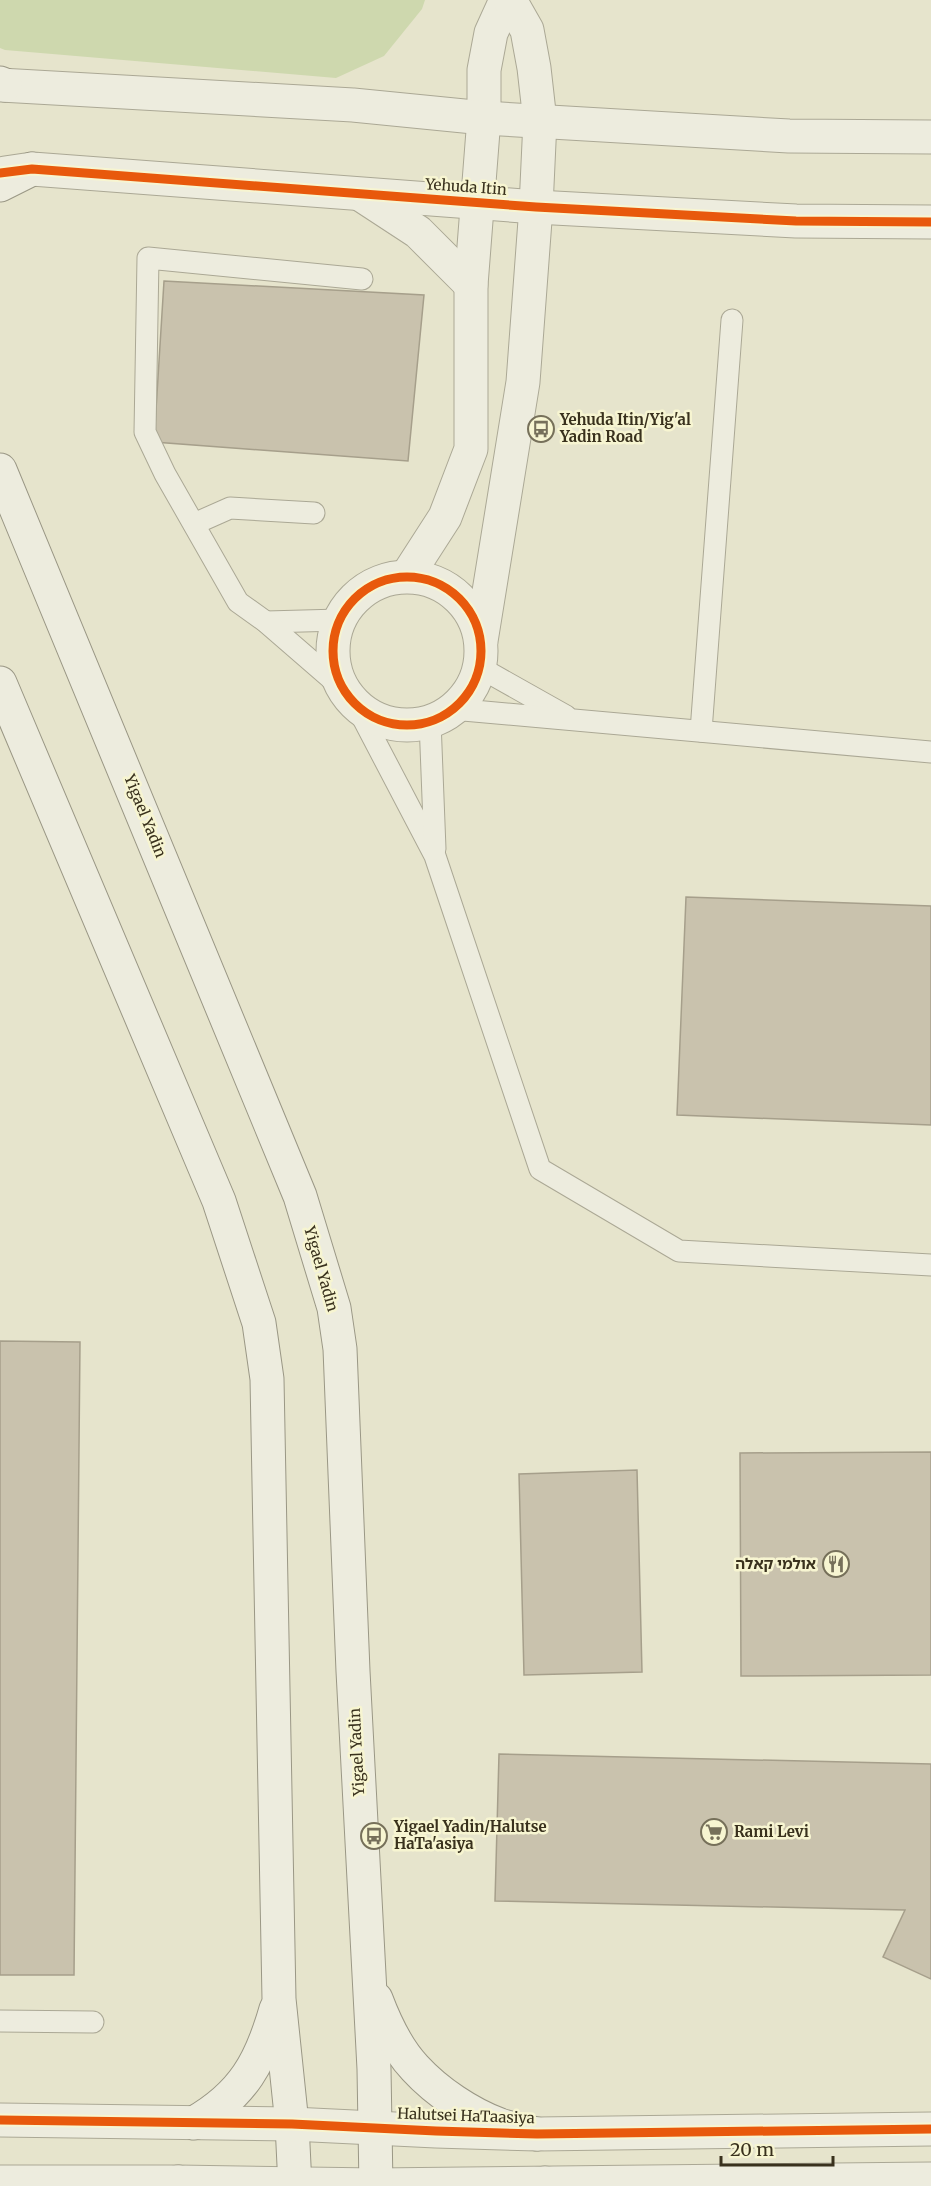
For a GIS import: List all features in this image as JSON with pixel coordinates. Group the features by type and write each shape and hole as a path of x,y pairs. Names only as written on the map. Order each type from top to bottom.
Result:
{"street":[{"path":"407,576 445,517 471,449 471,285 484,118 484,70 491,33 508,0"},
{"path":"480,654 475,620 463,603 447,589 428,579 407,576 382,581 360,594 343,613 334,637 333,662 349,697 380,720 405,725 441,715 470,690 480,654 523,382 540,121 527,30 508,0"},
{"path":"2,84 353,105 484,118 789,136 931,137"},
{"path":"0,186 16,171"},
{"name":"Yehuda Itin","path":"16,171 536,207 796,221 931,222"},
{"path":"359,194 418,232 471,285"},
{"name":"Yigael Yadin","path":"0,470 300,1196 334,1308 340,1349 353,1671 376,2127 376,2186"},
{"path":"0,683 219,1201 259,1323 267,1379 279,1999 292,2124 295,2185"},
{"path":"369,1983 396,2042 414,2068 476,2114 501,2125 537,2133"},
{"path":"194,2123 223,2105 247,2077 263,2049 279,1999"},
{"name":"Halutsei HaTaasiya","path":"0,2120 292,2124 537,2133 931,2129"},
{"path":"0,2181 376,2186 931,2179"}],"lane":[{"path":"362,279 148,258 145,432 165,474 238,602 266,622 349,697 435,856 540,1169 679,1251 931,1265"},
{"path":"701,731 732,320"},
{"path":"194,524 230,508 314,513"},
{"path":"266,622 340,620"},
{"path":"480,654 572,719"},
{"path":"435,856 441,715 572,719 931,752"},
{"path":"0,2021 93,2022"}],"green space":[{"path":"0,0 425,0 422,9 384,56 336,78 5,50 0,48"}],"building":[{"path":"164,281 424,295 408,461 154,442"},
{"path":"686,897 931,906 931,1125 677,1115"},
{"path":"0,1341 80,1342 74,1975 0,1975"},
{"name":"אולמי קאלה","path":"931,1452 931,1675 741,1676 740,1453"},
{"path":"637,1470 642,1672 524,1675 519,1474"},
{"name":"Rami Levi","path":"499,1754 931,1764 931,1979 883,1957 905,1910 495,1901"}],"cycle path":[{"path":"0,173 32,169 536,207 796,221 931,222"},
{"path":"407,577 435,583 459,599 475,623 481,651 475,679 459,703 435,719 407,725 379,719 355,703 339,679 333,651 339,623 355,599 379,583 407,577"},
{"path":"0,2120 292,2124 537,2134 931,2129"}],"place":[{"name":"Yehuda Itin/Yig'al Yadin Road","path":"541,429"},
{"name":"אולמי קאלה","path":"836,1564"},
{"name":"Rami Levi","path":"714,1832"},
{"name":"Yigael Yadin/Halutse HaTa'asiya","path":"374,1836"}]}
